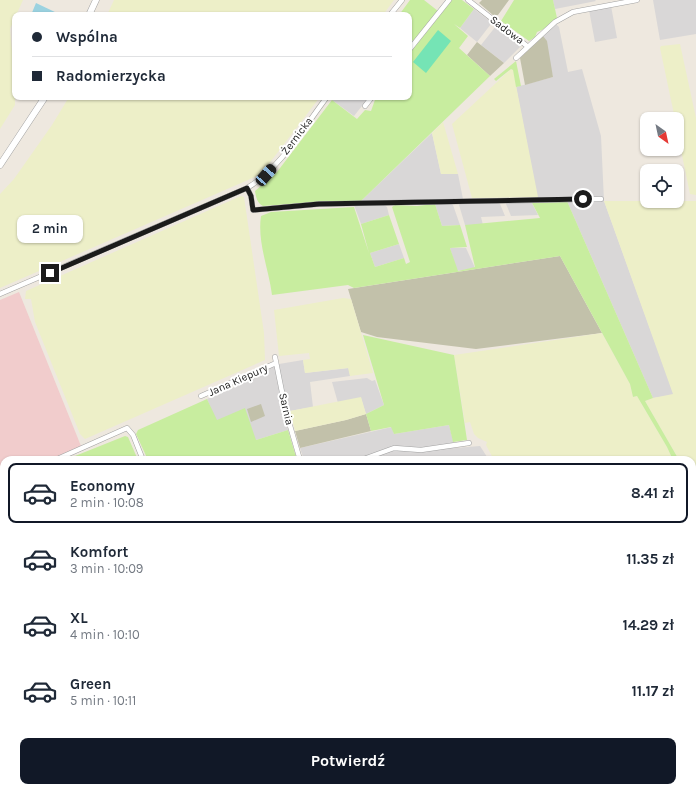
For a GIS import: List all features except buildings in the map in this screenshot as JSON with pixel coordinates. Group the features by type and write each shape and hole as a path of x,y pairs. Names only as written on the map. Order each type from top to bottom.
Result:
{"street":[{"path":"90,12 96,0"},
{"path":"392,12 402,0"},
{"path":"412,46 449,0"},
{"name":"Sadowa","path":"468,0 527,46"},
{"path":"516,58 527,46 561,18 573,12 637,0"},
{"path":"0,165 43,100"},
{"name":"Żernicka","path":"0,294 247,188 266,175 325,100"},
{"path":"365,106 370,100"},
{"path":"247,188 253,207 319,204 602,199"},
{"name":"Sarnia","path":"275,357 289,425 299,456"},
{"name":"Jana Kiepury","path":"201,396 276,363"},
{"path":"64,456 127,428 133,435 141,456"},
{"path":"372,456 394,448 421,450 469,443"}],"shaded area":[{"path":"0,0 23,0 18,12 12,12 12,25 10,29 12,51 12,100 15,100 15,105 0,129"},
{"path":"114,0 394,0 385,12 108,12"},
{"path":"482,0 509,0 498,15 494,16 479,3"},
{"path":"553,0 595,0 596,1 555,9"},
{"path":"653,0 696,0 696,34 660,40"},
{"path":"611,6 617,38 595,42 589,10"},
{"path":"474,9 490,21 491,24 477,42 460,28"},
{"path":"556,24 559,27 568,72 582,69 601,136 604,201 674,395 653,398 567,201 538,201 516,87 553,77 543,36"},
{"path":"496,26 521,46 504,63 481,45"},
{"path":"543,36 547,41 553,77 525,85 520,58"},
{"path":"477,42 504,63 490,76 467,55"},
{"path":"680,44 696,118 696,195 690,194 682,156 684,156 684,112 674,112 660,48 661,46"},
{"path":"511,69 513,70 538,197 472,198 452,124"},
{"path":"67,100 318,100 268,165 257,176 0,288 0,194 14,179 52,125"},
{"path":"332,100 367,100 354,116"},
{"path":"443,122 458,174 441,174 432,133"},
{"path":"432,133 441,174 458,174 463,199 361,201"},
{"path":"241,196 244,197 264,333 265,360 85,439 80,434 35,322 31,299 25,299 26,291"},
{"path":"531,201 538,215 511,216 506,204 507,202"},
{"path":"604,201 640,201 640,208 684,208 684,201 696,201 696,456 677,456 645,401 673,394"},
{"path":"497,202 500,204 505,216 481,217 483,225 465,225 459,205 460,203"},
{"path":"451,203 460,225 442,226 435,204"},
{"path":"354,205 384,205 387,207 389,215 361,224"},
{"path":"399,244 404,258 375,267 370,253"},
{"path":"450,248 466,248 475,268 457,271"},
{"path":"560,256 602,333 476,349 377,337 361,332 348,289"},
{"path":"19,292 81,446 58,456 0,456 0,300"},
{"path":"343,298 351,299 373,373 350,376 348,368 305,373 303,360 310,359 309,353 279,356 274,310"},
{"path":"602,333 630,384 633,397 637,396 671,456 492,456 486,445 487,442 478,438 474,434 470,422 465,423 454,355"},
{"path":"303,360 305,373 349,368 350,376 310,382 313,407 284,412 288,430 256,440 216,420 207,399 237,386 236,384 279,364"},
{"path":"367,378 372,381 375,380 384,405 366,414 361,398 338,403 332,382"},
{"path":"361,397 366,414 295,431 290,411"},
{"path":"261,404 265,416 251,422 247,409"},
{"path":"366,414 371,431 300,448 295,431"},
{"path":"449,425 455,448 480,446 486,456 303,456 300,448 392,427 394,434"}],"green space":[{"path":"410,0 424,0 438,11 413,41 412,12 401,12"},
{"path":"452,0 462,0 474,9 460,28 454,24 468,36 459,48 490,76 361,201 315,202 263,206 258,202 255,191 277,172 332,100 357,119 365,110 371,111 375,100 412,100 412,50"},
{"path":"514,0 553,0 557,18 544,29 537,32 535,37 529,41 501,21"},
{"path":"438,30 451,41 426,73 413,62"},
{"path":"516,61 521,86 516,87 513,70 511,69 496,81 494,79"},
{"path":"531,201 567,201 653,398 645,401 677,456 671,456 637,396 633,397 630,384 560,256 354,288 348,285 272,295 262,246 260,226 261,216 271,212 354,207 369,253 361,224 389,215 399,244 370,253 375,267 404,258 406,264 410,262 392,207 395,205 417,206 435,204 442,226 460,225 467,247 450,248 458,271 475,267 465,225 540,218"},
{"path":"363,335 454,355 467,440 453,442 449,425 394,434 391,427 371,431 366,414 384,405"},
{"path":"207,399 217,420 245,408 256,440 288,430 296,456 146,456 136,434 138,430"},
{"path":"125,436 128,437 136,456 75,456"}],"water":[{"path":"36,3 55,12 32,12"}],"route":[{"path":"50,273 247,188 251,196 253,210 319,204 583,199"}]}
